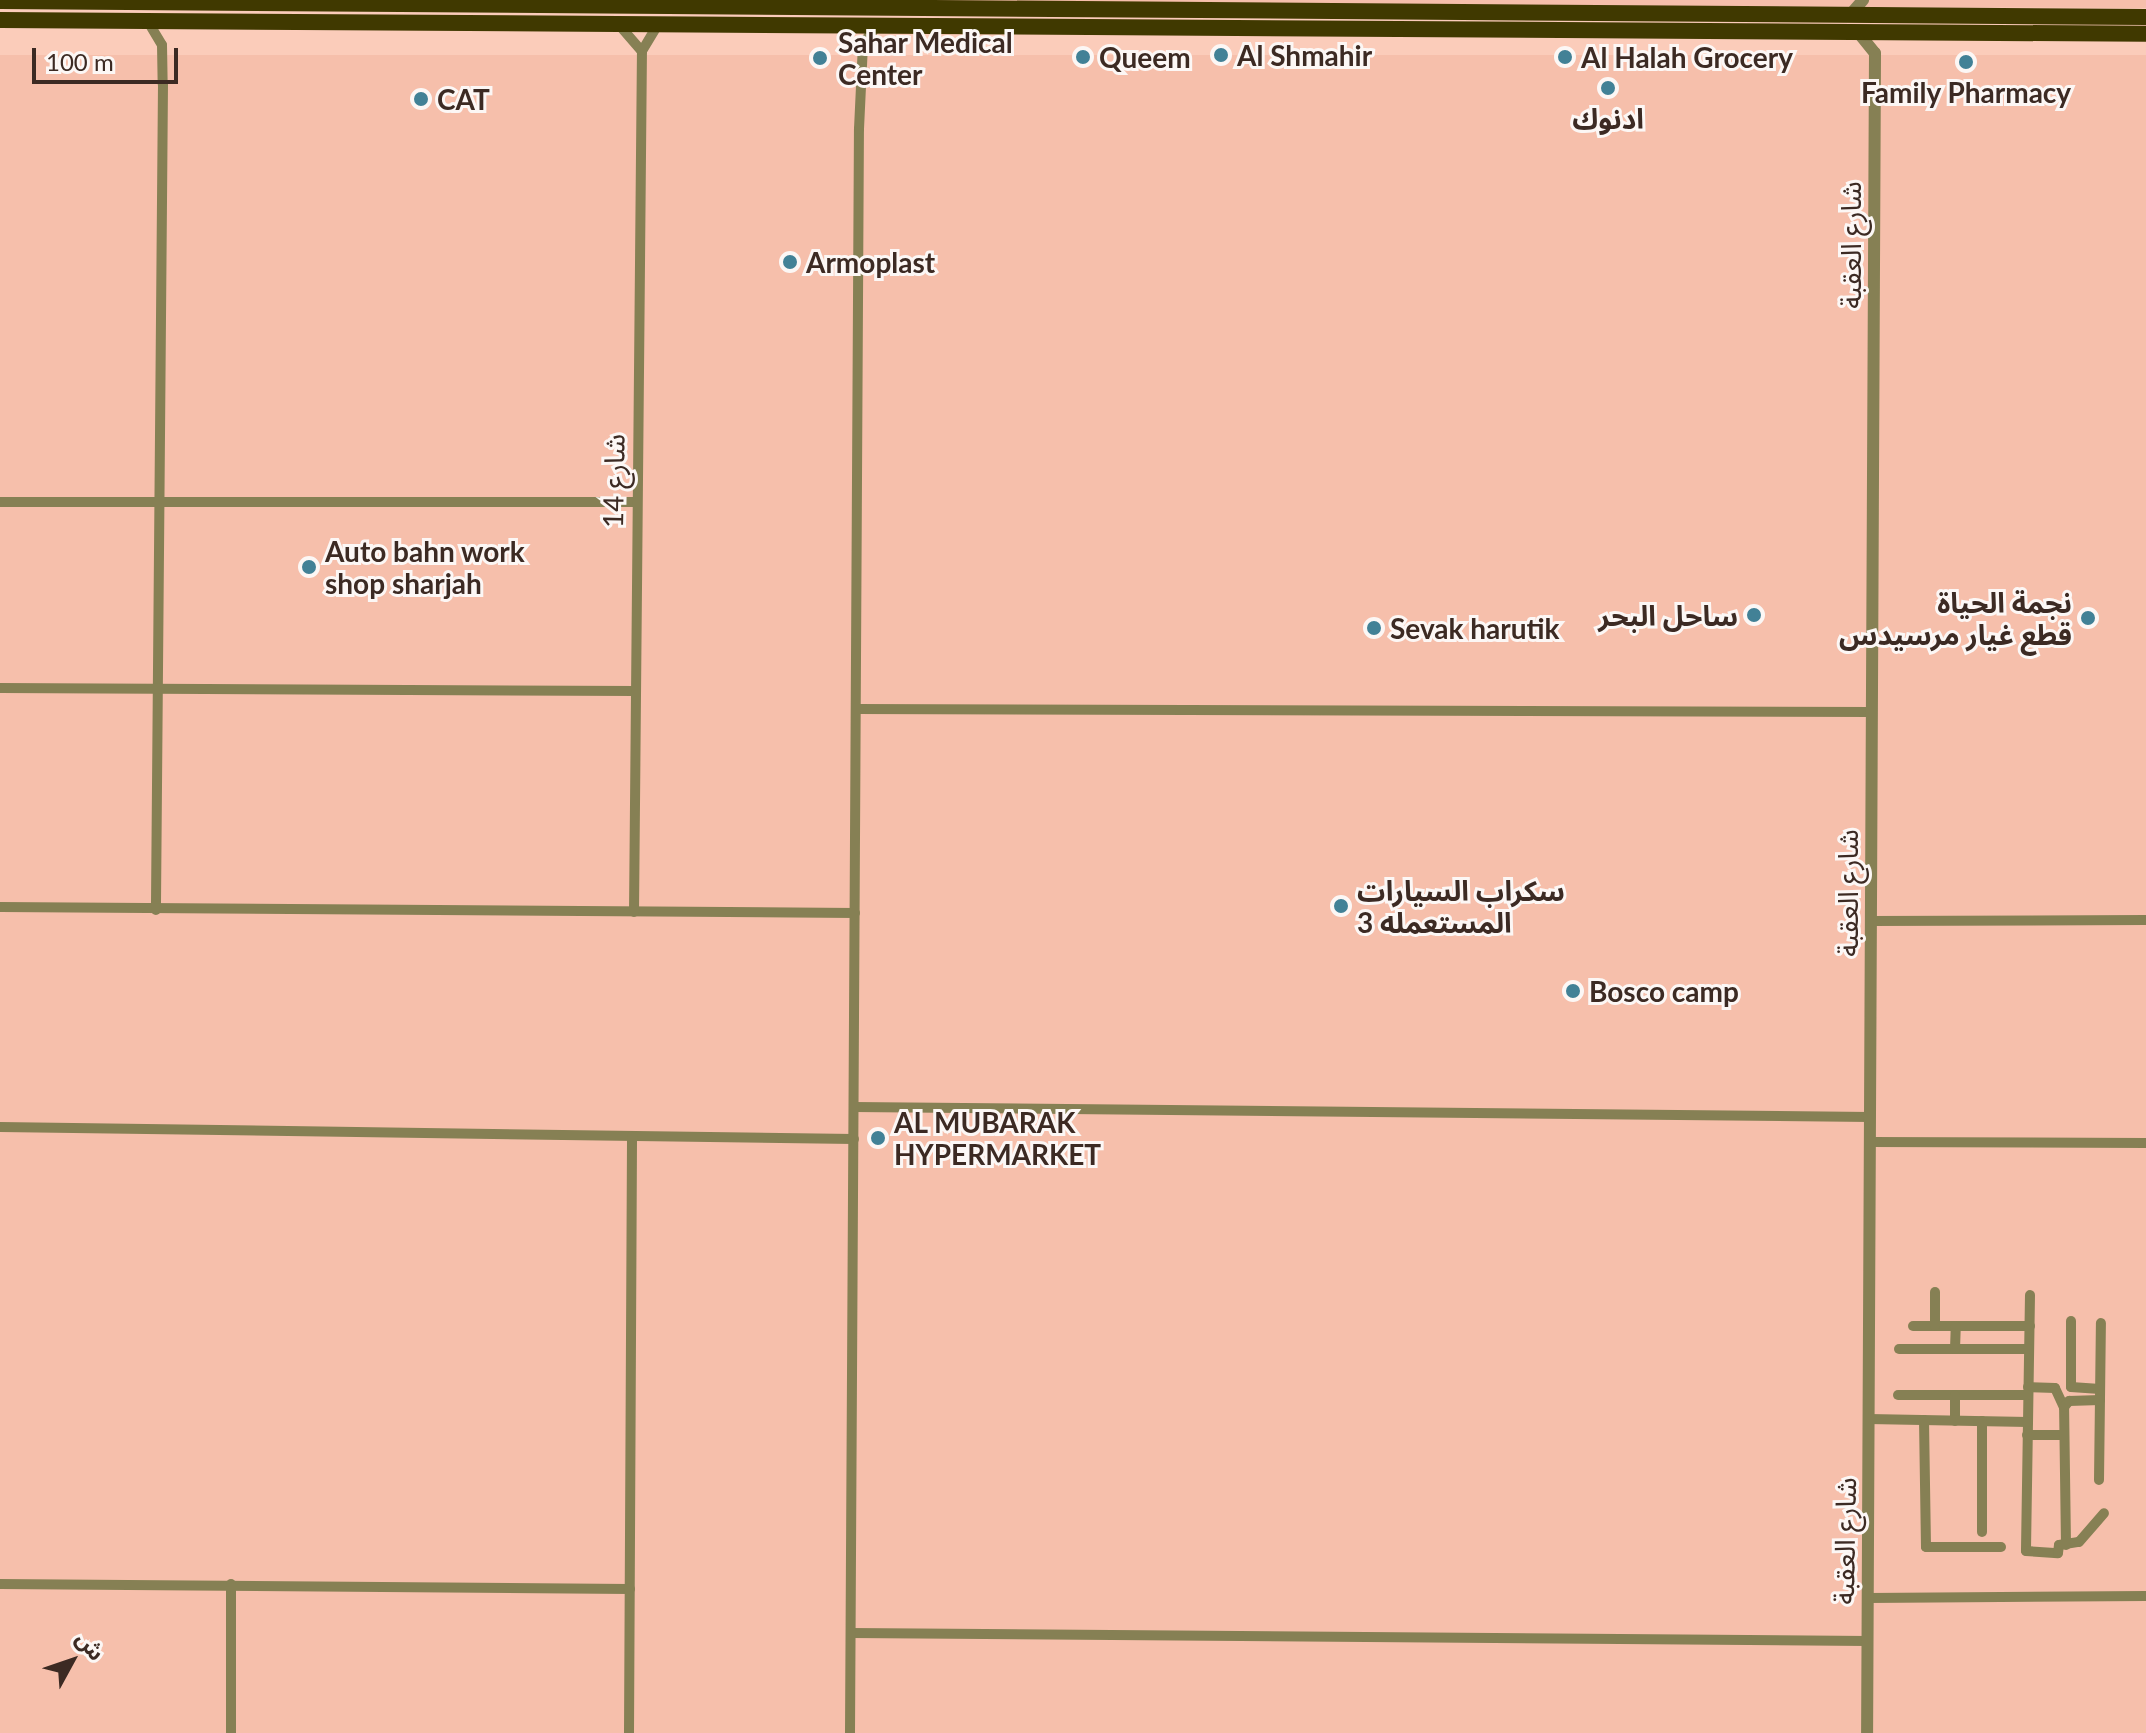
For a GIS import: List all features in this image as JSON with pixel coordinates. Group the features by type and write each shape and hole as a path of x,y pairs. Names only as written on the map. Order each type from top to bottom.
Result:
{"main road":[{"path":"0,1 1853,23 1894,31 2146,34"},
{"path":"0,20 180,19 657,26 1853,23 1883,15 2146,17"}],"street":[{"path":"1863,0 1853,23 1875,53 1894,31"},
{"path":"1871,0 1883,15"},
{"path":"146,19 162,45 156,910"},
{"path":"162,45 180,19"},
{"path":"846,24 862,51"},
{"path":"850,1733 862,51 867,35 880,24"},
{"path":"620,26 642,51 657,26"},
{"name":"شارع 14","path":"634,912 642,51"},
{"name":"شارع العقبة","path":"1867,1733 1875,53"},
{"path":"0,502 637,502"},
{"path":"0,688 636,691"},
{"path":"856,709 1872,712"},
{"path":"0,907 855,913"},
{"path":"1871,921 2146,920"},
{"path":"854,1107 1870,1117"},
{"path":"0,1127 854,1139"},
{"path":"629,1733 632,1136"},
{"path":"1870,1142 2146,1143"},
{"path":"1935,1292 1935,1326"},
{"path":"2030,1295 2026,1551 2056,1554 2059,1545 2079,1542 2104,1513"},
{"path":"2071,1321 2071,1387 2100,1394"},
{"path":"2099,1480 2101,1323"},
{"path":"1913,1326 2030,1326"},
{"path":"1955,1349 1956,1326"},
{"path":"1899,1349 2029,1349"},
{"path":"1898,1395 1955,1395 2055,1388 2064,1407 2066,1545"},
{"path":"2064,1407 2069,1401 2100,1394"},
{"path":"1955,1395 1955,1421"},
{"path":"1869,1419 2028,1422"},
{"path":"1924,1420 1926,1547 2001,1547"},
{"path":"1982,1421 1982,1532"},
{"path":"2027,1435 2064,1435"},
{"path":"0,1584 630,1589"},
{"path":"231,1584 231,1733"},
{"path":"1868,1598 2146,1596"},
{"path":"851,1633 1867,1641"}],"shaded area":[{"path":"136,0 2146,0 2146,8"},
{"path":"0,55 2146,55 2146,1733 0,1733"}],"place":[{"name":"Al Shmahir","path":"1221,55"},
{"name":"Queem","path":"1083,57"},
{"name":"Al Halah Grocery","path":"1565,57"},
{"name":"Sahar Medical Center","path":"820,58"},
{"name":"Family Pharmacy","path":"1966,62"},
{"name":"ادنوك","path":"1608,88"},
{"name":"CAT","path":"421,99"},
{"name":"Armoplast","path":"790,262"},
{"name":"Auto bahn work shop sharjah","path":"309,567"},
{"name":"ساحل البحر","path":"1754,615"},
{"name":"نجمة الحياة قطع غيار مرسيدس","path":"2088,618"},
{"name":"Sevak harutik","path":"1374,628"},
{"name":"سكراب السيارات المستعمله 3","path":"1341,906"},
{"name":"Bosco camp","path":"1573,991"},
{"name":"AL MUBARAK HYPERMARKET","path":"878,1138"}]}
